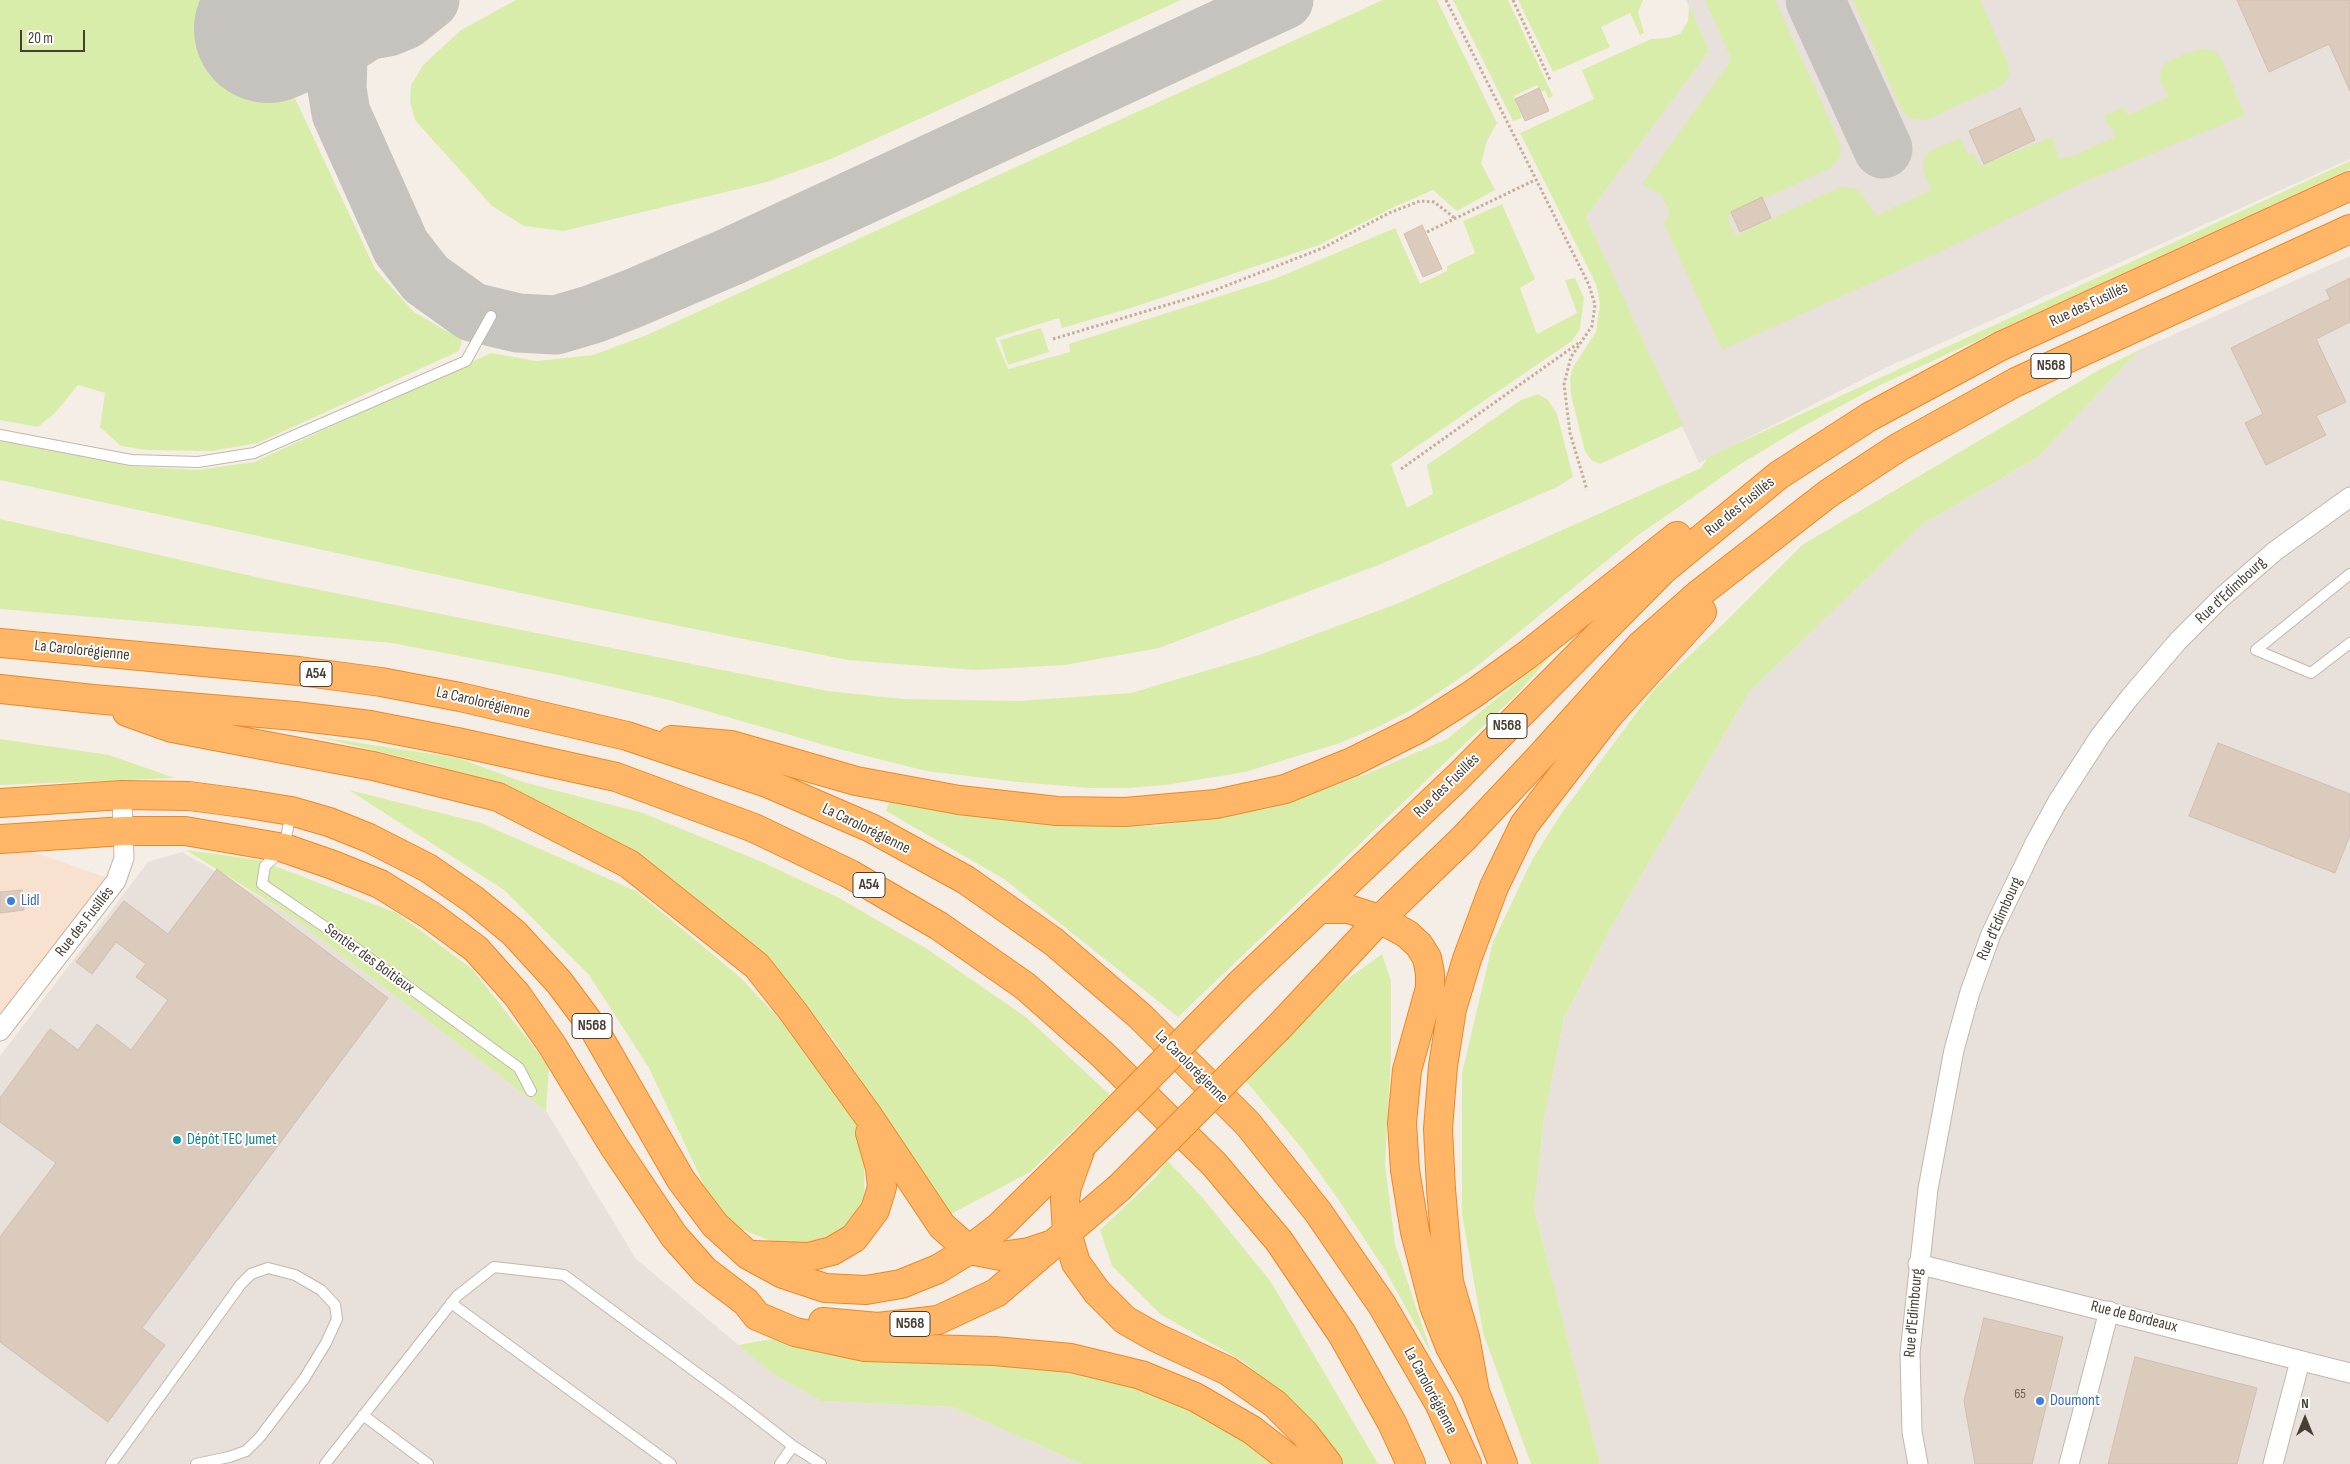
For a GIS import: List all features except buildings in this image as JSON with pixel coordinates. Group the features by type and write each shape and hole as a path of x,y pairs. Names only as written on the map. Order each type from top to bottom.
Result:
{"highway":[{"name":"Rue des Fusillés","path":"1082,1145 1240,984 1458,777 1663,570 1779,475 1869,417 2001,346 2350,186"},
{"name":"N568","path":"0,839 124,831 185,831 284,848 380,884 430,915 476,949 522,1002 552,1045 613,1145 674,1236 705,1271 746,1302 828,1323 878,1327 938,1320 996,1293 1119,1188 1279,1027 1380,919 1464,838 1640,646 1700,593 1771,537 1829,493 1899,447 1957,414 2089,347 2350,229"},
{"path":"627,736 730,745 856,781 959,800 1057,811 1125,812 1216,804 1285,789 1352,762 1418,729 1527,655 1667,543 1779,475"},
{"path":"1475,1392 1465,1337 1449,1282 1438,1129 1442,1066 1452,1010 1467,959 1494,887 1524,825 1608,716 1771,537"},
{"name":"La Carolorégienne","path":"0,643 299,671 381,682 460,697 627,736 767,783 871,828 966,880 1054,942 1140,1016 1248,1124 1318,1212 1382,1305 1439,1403 1467,1464"},
{"name":"A54","path":"0,689 93,699 296,716 370,725 457,742 616,777 754,828 850,874 939,926 1032,992 1102,1054 1214,1164 1279,1242 1342,1334 1392,1423 1411,1464"},
{"path":"93,699 172,728 373,766 498,797 629,864 757,966 869,1117 942,1226 969,1250 1001,1256 1029,1252 1060,1238"},
{"name":"N568","path":"0,803 122,795 189,796 291,811 369,838 428,868 474,900 514,933 559,982 594,1029 681,1180 715,1225 748,1255 783,1274 825,1288 866,1290 902,1284 938,1269 969,1250 1000,1226 1082,1145"},
{"path":"1319,909 1348,908 1380,919 1407,934 1419,945 1427,958 1430,973 1426,1006 1408,1070 1402,1123 1405,1170 1415,1232 1434,1306 1450,1347 1475,1392 1503,1464"},
{"path":"748,1255 808,1257 832,1251 854,1238 875,1210 882,1187 880,1168 871,1140 869,1117"},
{"path":"1082,1145 1066,1194 1060,1238 1097,1292 1125,1320 1155,1337 1228,1371 1275,1404 1304,1433 1328,1464"},
{"path":"746,1302 757,1316 795,1332 865,1347 994,1351 1071,1358 1141,1376 1195,1397 1252,1430 1296,1464"}],"street":[{"name":"Rue d'Edimbourg","path":"1918,1464 1912,1432 1910,1352 1918,1264 1928,1189 1954,1050 1970,992 1991,934 2036,841 2058,801 2100,736 2178,641 2221,598 2275,550 2350,499"},
{"name":"Rue des Fusillés","path":"0,1031 116,881 124,858 122,795"},
{"name":"Rue de Bordeaux","path":"1918,1264 2350,1373"},
{"path":"2069,1464 2109,1311"},
{"path":"2274,1464 2300,1360"}],"lane":[{"path":"0,435 131,460 198,462 254,453 466,361 491,316"},
{"path":"2350,574 2256,650 2311,672 2350,644"},
{"path":"284,848 291,811"},
{"name":"Sentier des Boitieux","path":"284,848 266,866 262,884 350,944 519,1068 531,1091"},
{"path":"325,1464 457,1296 494,1267 564,1275 793,1446 821,1464"},
{"path":"111,1464 241,1284 251,1274 268,1268 286,1272 321,1290 334,1305 337,1319 326,1343 304,1380 260,1437 246,1451 229,1457 196,1464"},
{"path":"451,1303 671,1464"},
{"path":"363,1415 428,1464"},
{"path":"780,1464 793,1446"}],"path":[{"path":"1446,0 1589,285 1595,305 1592,326 1571,357 1564,384 1570,433 1587,490"},
{"path":"1513,0 1550,80"},
{"path":"1427,232 1535,180"},
{"path":"1053,339 1210,292 1323,248 1389,212 1420,201 1434,202 1456,219"},
{"path":"1401,468 1581,341"}],"shaded area":[{"path":"1686,0 2350,0 2350,159 1883,369 1699,463 1586,217 1709,51"},
{"path":"2350,256 2350,1464 1600,1464 1534,1208 1544,1119 1564,1018 1614,922 1750,691 1923,524 2038,457 2139,350"},
{"path":"0,840 116,881 0,1017"},
{"path":"182,852 285,912 546,1111 636,1259 772,1373 822,1401 952,1407 1082,1464 0,1464 0,1056 148,862"}],"green space":[{"path":"0,0 249,0 375,269 414,312 462,340 459,351 258,443 212,451 146,450 121,446 100,427 105,393 78,385 56,412 38,427 0,420"},
{"path":"516,0 1181,0 831,159 767,182 564,231 524,226 492,206 415,120 410,102 411,85 424,64 461,30"},
{"path":"1383,0 1437,0 1497,123 1487,141 1481,163 1495,190 1457,211 1433,190 1394,207 1319,245 1131,308 1062,328 1059,318 995,338 1008,369 1070,352 1069,344 1277,278 1395,228 1420,284 1447,271 1447,266 1475,253 1463,221 1502,204 1535,279 1520,288 1537,334 1577,313 1565,280 1575,278 1584,298 1580,329 1572,341 1391,464 1407,508 1433,494 1427,465 1521,400 1538,394 1548,400 1557,414 1573,477 1557,487 1381,564 1159,648 1065,665 975,670 847,660 581,606 0,480 0,440 129,466 197,470 254,462 491,353 537,361 593,355 647,335"},
{"path":"1453,0 1508,0 1553,96 1548,98 1545,90 1541,92 1537,85 1514,96 1522,118 1513,121"},
{"path":"1518,0 1643,0 1638,12 1644,33 1640,35 1630,13 1601,27 1610,47 1553,72"},
{"path":"1705,0 1775,0 1839,141 1841,151 1837,162 1828,169 1727,216 1735,236 1840,187 1854,188 1863,196 1876,216 1931,190 1923,170 1924,159 1928,152 1960,138 1968,155 1973,153 1979,166 2052,137 2058,154 2056,158 2071,157 2115,137 2114,129 2108,125 2104,115 2124,107 2128,115 2168,97 2160,80 2164,64 2186,53 2202,49 2215,51 2221,58 2245,115 2084,182 1942,251 1722,350 1664,224 1670,214 1662,195 1642,184 1728,65 1730,56"},
{"path":"1853,0 1980,0 2009,66 2009,76 2003,85 1926,120 1913,119 1903,113"},
{"path":"1689,5 1709,51 1586,217 1683,426 1600,464 1592,461 1585,451 1571,395 1570,379 1573,367 1596,332 1600,303 1596,284 1520,133 1594,99 1582,70 1651,39 1667,38 1680,34 1688,21"},
{"path":"2350,161 2350,169 1878,386 1802,427 1739,465 1637,536 1476,667 1417,707 1380,726 1340,743 1245,772 1166,785 1090,788 926,771 835,748 665,699 559,675 392,643 0,609 0,519 265,579 828,691 903,699 1019,701 1131,693 1262,654 1399,603 1701,468 1708,457"},
{"path":"1041,328 1049,352 1008,365 1000,340"},
{"path":"2139,350 2038,457 1923,524 1750,691 1614,922 1564,1018 1544,1119 1534,1208 1600,1464 1531,1464 1483,1333 1462,1214 1462,1073 1493,942 1532,860 1561,814 1655,688 1724,623 1802,545 2099,370"},
{"path":"1554,652 1517,694 1178,1017 1004,879 886,811 889,802 971,815 1055,823 1156,826 1267,809 1367,774 1447,739"},
{"path":"314,736 458,758 523,782 643,813 762,862 839,898 927,949 1026,1017 1110,1095 1030,1172 951,1214 933,1194 884,1115 834,1040 783,977 722,919 661,874 525,799 435,765"},
{"path":"0,739 109,755 175,778 0,785"},
{"path":"349,790 481,823 636,891 740,977 865,1111 864,1201 848,1228 821,1240 783,1246 721,1221 649,1068 589,975 504,890"},
{"path":"186,850 259,860 397,913 472,969 549,1066 546,1111 285,912"},
{"path":"1382,954 1391,981 1391,1056 1385,1164 1395,1244 1432,1355 1385,1270 1342,1205 1304,1151 1245,1080 1339,985"},
{"path":"1167,1160 1202,1197 1271,1282 1378,1464 1339,1464 1304,1415 1244,1362 1160,1314 1112,1266 1100,1230 1156,1177"},
{"path":"777,1338 1059,1357 1204,1393 1291,1464 1082,1464 952,1407 821,1401 772,1373 738,1345"}],"taxiway":[{"path":"288,0 304,13 325,24 366,31 388,27 405,20 430,0"},
{"path":"368,0 349,30 338,59 337,89 341,113 401,247 426,279 472,312 518,323 556,325 593,314 634,298 732,256 1284,0"},
{"path":"1815,0 1883,149"}],"runway":[{"path":"268,29 333,0"}],"place":[{"name":"Lidl","path":"11,901"},
{"name":"Dépôt TEC Jumet","path":"177,1140"},
{"name":"Doumont","path":"2040,1401"}]}
